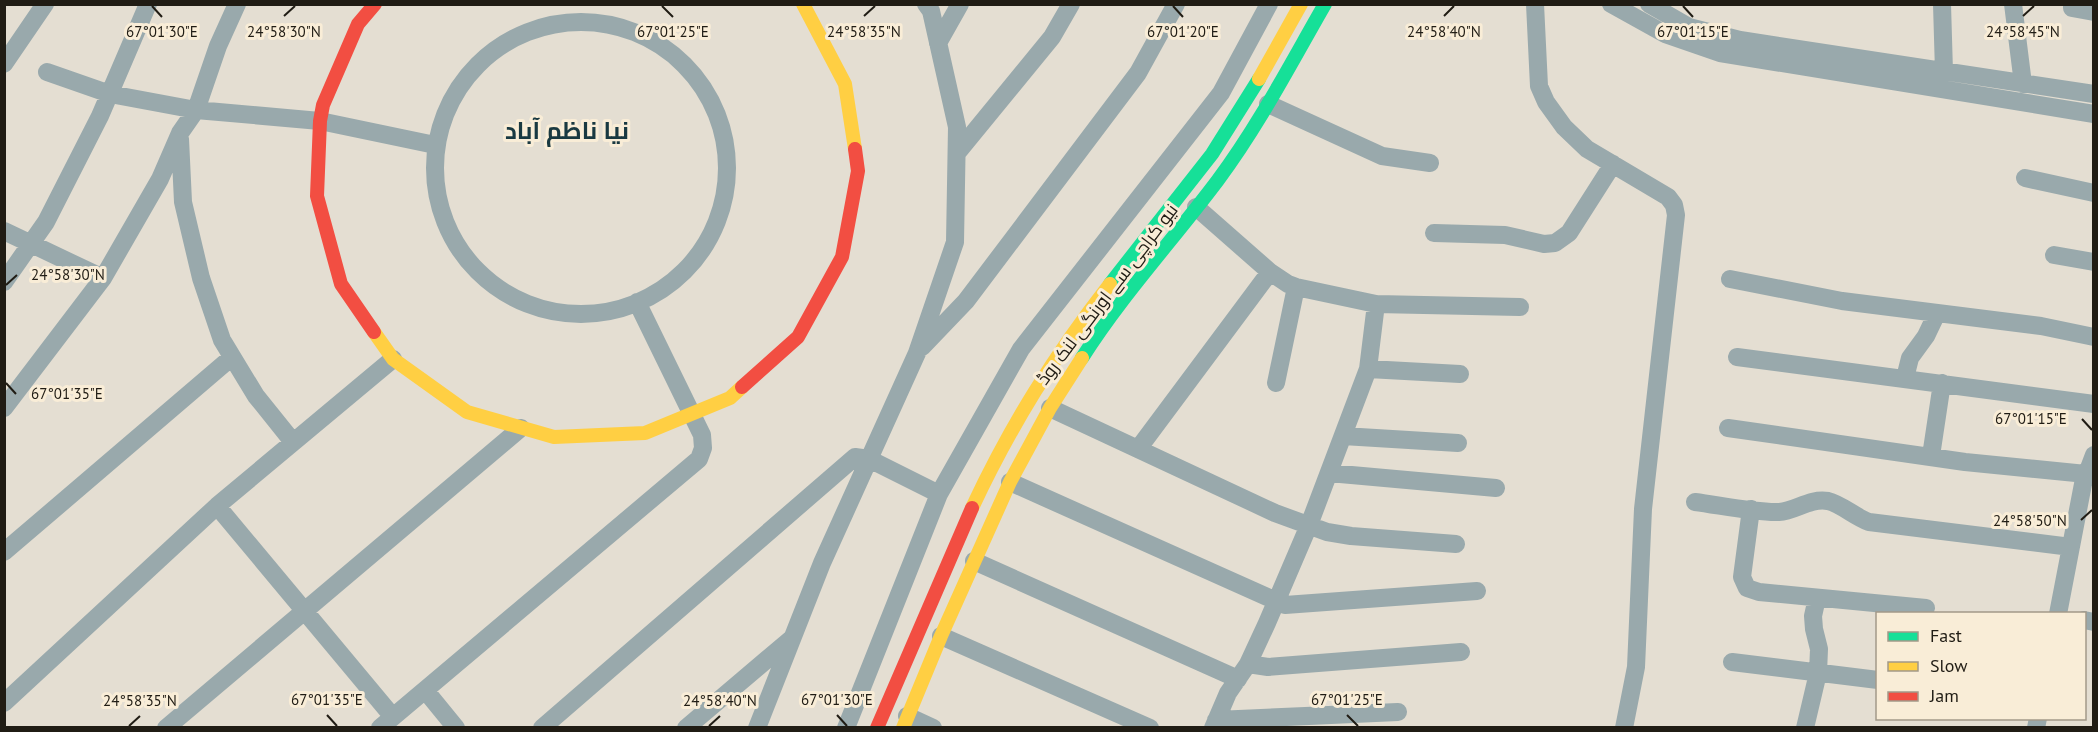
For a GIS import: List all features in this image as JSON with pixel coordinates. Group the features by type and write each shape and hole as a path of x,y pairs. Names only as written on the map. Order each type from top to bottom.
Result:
{"street":[{"path":"4,64 45,4"},
{"path":"4,282 46,222 110,94 148,4"},
{"path":"4,408 103,278 160,179 180,133 196,110 218,46 237,4"},
{"path":"375,4 358,24 323,105 320,121 317,196 341,284 393,359 467,412 554,437 645,433 730,398 798,337 843,257 858,171 845,84 803,4"},
{"path":"757,728 822,563 917,353 955,242 957,126 931,11 926,4"},
{"path":"938,43 960,4"},
{"path":"957,153 1052,37 1071,4"},
{"path":"917,353 966,302 1076,157 1138,72 1176,4"},
{"path":"846,728 939,494 1021,349 1221,93 1269,4"},
{"name":"نیو کراچی سے اورنگی لنک روڈ","path":"877,728 977,498 1006,440 1049,366 1197,173 1253,90 1301,4"},
{"name":"نیو کراچی سے اورنگی لنک روڈ","path":"905,722 998,507 1050,408 1102,327 1225,170 1268,104 1325,4"},
{"path":"1535,4 1539,86 1546,102 1564,127 1587,148 1668,197 1674,205 1676,215 1654,394 1643,509 1636,667 1624,728"},
{"path":"1611,4 1665,34 1720,53 2094,114"},
{"path":"1649,4 1689,27 1776,47 2094,94"},
{"path":"1941,4 1944,72"},
{"path":"2013,4 2023,84"},
{"path":"2072,4 2072,8 2094,12"},
{"path":"582,13 616,24 661,44 697,77 720,120 728,168 720,217 696,260 660,293 614,312 566,315 520,303 480,277 450,239 435,193 435,145 450,99 480,61 520,34 567,21 582,13"},
{"path":"47,72 110,94 196,110 320,121 435,145"},
{"path":"1268,104 1382,156 1430,163"},
{"path":"180,133 183,202 201,278 222,340 256,396 293,442"},
{"path":"1434,233 1505,235 1544,244 1555,243 1569,233 1613,165"},
{"path":"2025,178 2094,193"},
{"path":"1197,207 1270,272 1296,287 1376,304 1520,307"},
{"path":"4,231 103,278"},
{"path":"2054,255 2094,262"},
{"path":"1138,449 1270,272"},
{"path":"1730,279 1842,301 2041,326 2094,337"},
{"path":"1276,383 1296,287"},
{"path":"217,506 304,611 386,722 699,459 703,448 702,435 637,302"},
{"path":"1376,304 1368,369 1329,473 1276,602 1243,672 1228,693 1215,724 1398,712"},
{"path":"1905,378 1910,358 1926,336 1937,313"},
{"path":"4,552 232,357"},
{"path":"1737,357 2094,404"},
{"path":"4,703 217,506 393,359"},
{"path":"1368,369 1460,374"},
{"path":"1931,456 1942,383"},
{"path":"1050,408 1275,513 1327,532 1456,544"},
{"path":"166,728 521,428"},
{"path":"1728,428 1965,462 2086,474"},
{"path":"1343,435 1458,443"},
{"path":"2060,612 2071,547 2085,515 2086,474 2094,455"},
{"path":"542,728 844,464 855,457 869,459 939,494"},
{"path":"1329,473 1496,488"},
{"path":"1010,482 1285,605 1477,591"},
{"path":"977,498 998,507"},
{"path":"1695,502 1784,512 1817,500 1829,501 1869,522 2071,547"},
{"path":"1751,509 1742,577 1747,588 1759,592 1926,608"},
{"path":"974,561 1243,672 1268,667 1461,652"},
{"path":"1806,728 1818,673 1818,649 1813,616 1817,598"},
{"path":"941,636 1150,728"},
{"path":"686,728 792,638"},
{"path":"1732,662 1876,680"},
{"path":"425,690 456,728"},
{"path":"905,722 933,728"}],"traffic: fast":[{"path":"1082,358 1114,312 1233,159 1274,94 1325,4"},
{"path":"1110,284 1212,154 1259,79"}],"traffic: slow":[{"path":"803,4 845,84 855,149"},
{"path":"1259,79 1301,4"},
{"path":"972,508 1002,448 1035,392 1070,338 1110,284"},
{"path":"374,332 393,359 467,412 554,437 645,433 730,398 742,387"},
{"path":"903,728 941,636 1010,482 1050,408 1082,358"}],"traffic: jam":[{"path":"374,332 341,284 317,196 320,121 323,105 358,24 375,4"},
{"path":"742,387 798,337 842,257 858,171 855,149"},
{"path":"877,728 972,508"}],"district":[{"name":"نیا ناظم آباد","path":"567,130"}]}
